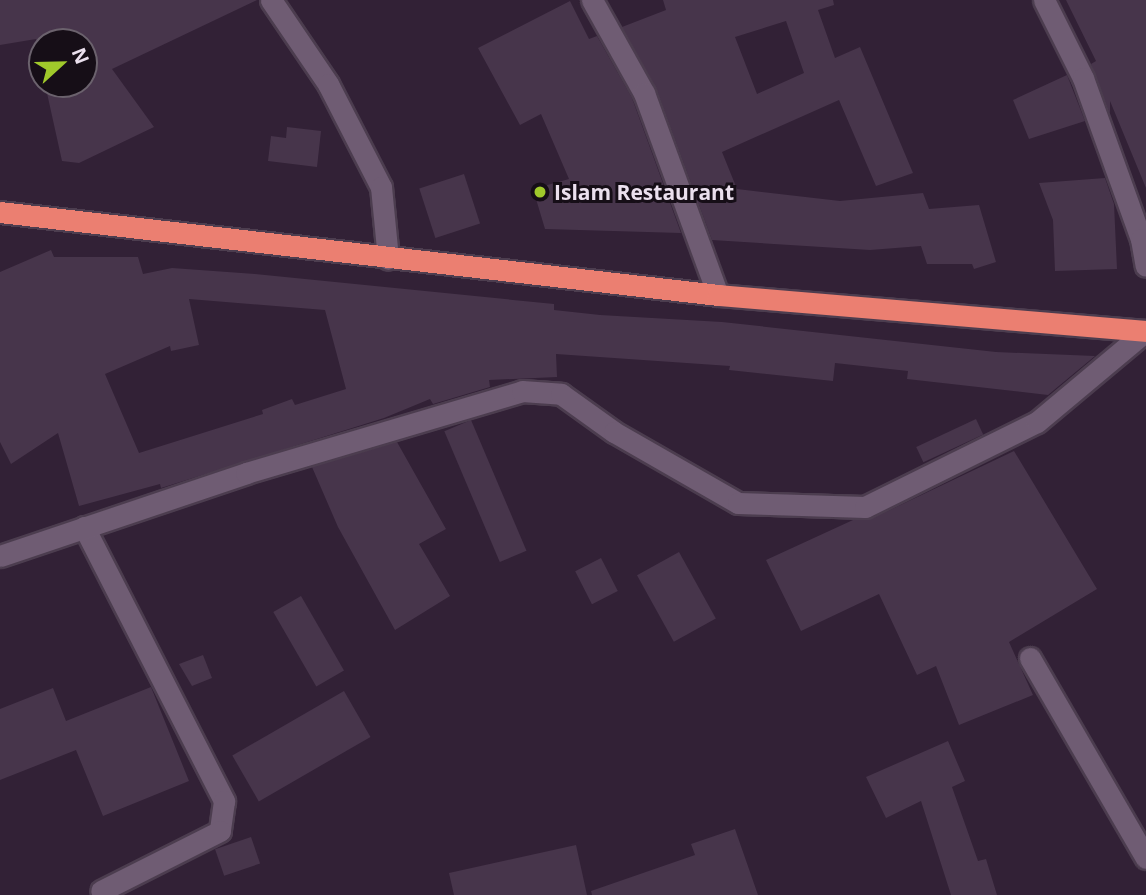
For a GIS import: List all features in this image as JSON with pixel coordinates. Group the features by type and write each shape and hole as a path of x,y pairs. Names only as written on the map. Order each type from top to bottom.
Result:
{"highway":[{"path":"0,212 388,259 718,295 1146,331"}],"street":[{"path":"271,0 328,83 381,187 388,259"},
{"path":"592,0 644,93 718,295"},
{"path":"1044,0 1083,78 1146,266"},
{"path":"0,556 246,473 522,391 561,394 614,432 738,503 865,507 1037,422 1146,331"},
{"path":"84,527 224,801 220,831 102,891"},
{"path":"1030,657 1146,858"}],"building":[{"path":"0,0 257,0 112,69 154,127 79,163 62,161 48,98 98,98 98,28 28,28 28,40 0,45"},
{"path":"663,0 833,0 834,5 818,10 835,58 860,47 913,173 876,186 839,100 722,152 737,189 840,201 923,193 929,209 979,205 996,262 974,269 972,264 927,264 921,246 870,250 712,240 656,88 622,27 666,10","holes":["786,21 804,73 757,94 735,37"]},
{"path":"1066,0 1146,0 1146,188 1110,101 1110,114 1091,64 1096,61"},
{"path":"570,1 589,39 597,36 632,98 681,233 545,229 533,189 569,179 541,114 520,125 478,48"},
{"path":"1067,75 1085,121 1029,139 1013,100"},
{"path":"287,127 321,131 317,167 268,161 271,136 286,138"},
{"path":"464,174 480,223 435,238 419,189"},
{"path":"1105,178 1114,204 1117,269 1055,271 1053,220 1039,183"},
{"path":"51,250 54,257 138,257 143,274 172,268 255,274 554,304 554,310 600,315 722,322 996,352 1095,356 1048,395 907,379 908,371 835,363 833,381 729,370 730,366 556,354 557,377 489,380 490,387 433,404 430,399 384,418 161,488 160,484 79,506 58,433 11,464 0,442 0,272","holes":["189,299 325,310 346,389 295,405 292,399 262,410 263,414 139,453 105,374 170,346 171,351 199,345"]},
{"path":"976,419 983,434 923,462 916,447"},
{"path":"471,420 526,551 500,562 444,431"},
{"path":"397,442 446,529 419,544 450,596 395,630 338,527 312,467"},
{"path":"1014,451 1097,589 1009,642 1033,695 959,725 936,666 917,675 879,594 801,631 766,560 853,520 871,519"},
{"path":"679,552 716,618 674,642 637,575"},
{"path":"601,558 618,591 592,604 575,571"},
{"path":"301,596 344,670 316,686 273,612"},
{"path":"203,655 212,678 192,686 179,664"},
{"path":"151,687 189,781 103,816 76,750 0,780 0,709 53,688 66,721"},
{"path":"344,691 371,737 259,801 232,756"},
{"path":"948,741 965,781 952,787 978,861 986,859 997,895 951,895 921,801 886,818 866,777"},
{"path":"735,829 758,895 592,895 591,891 695,855 691,844"},
{"path":"251,837 260,863 224,876 215,849"},
{"path":"576,845 587,895 454,895 449,873"}],"place":[{"name":"Islam Restaurant","path":"540,192"}]}
